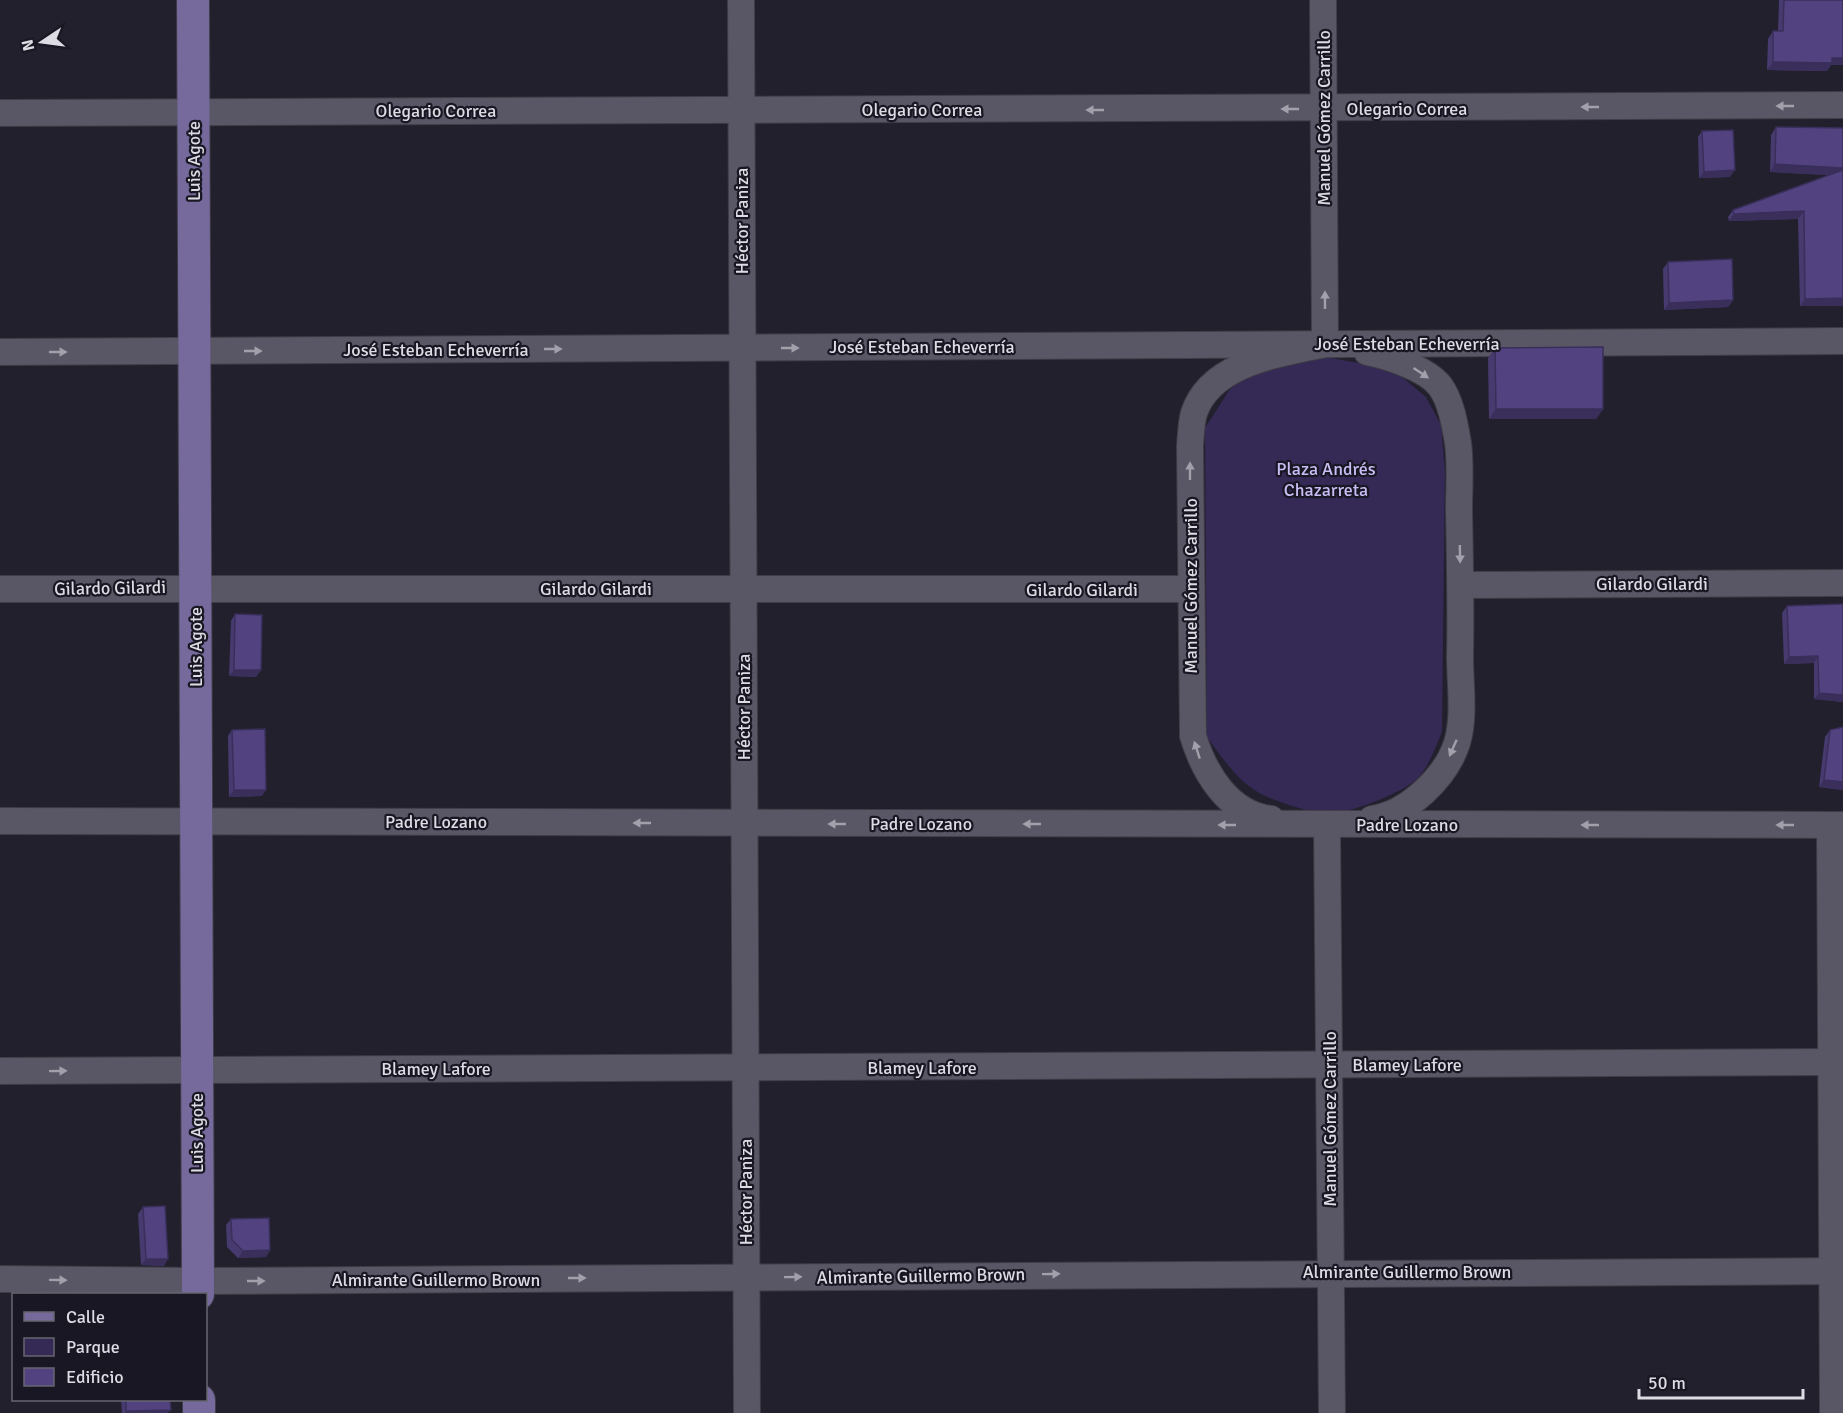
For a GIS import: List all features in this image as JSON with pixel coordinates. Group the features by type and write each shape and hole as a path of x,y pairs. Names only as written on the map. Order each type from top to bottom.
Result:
{"main road":[{"name":"Luis Agote","path":"193,0 198,1288"}],"street":[{"name":"Héctor Paniza","path":"741,0 747,1413"},
{"name":"Manuel Gómez Carrillo","path":"1323,0 1325,344"},
{"name":"Olegario Correa","path":"0,113 1843,105"},
{"name":"José Esteban Echeverría","path":"0,352 1843,341"},
{"name":"Manuel Gómez Carrillo","path":"1325,344 1377,354 1413,367 1440,386 1451,410 1458,444 1461,585 1460,717 1456,743 1443,769 1408,805 1384,818 1327,825 1266,818 1236,805 1219,789 1202,764 1192,736 1190,446 1195,412 1212,387 1231,370 1259,359 1325,344"},
{"name":"Gilardo Gilardi","path":"1461,585 1843,583"},
{"name":"Gilardo Gilardi","path":"0,589 196,587 1191,590"},
{"name":"Padre Lozano","path":"0,821 1837,825"},
{"name":"Manuel Gómez Carrillo","path":"1327,825 1332,1413"},
{"path":"1833,1413 1837,1271 1837,825"},
{"name":"Blamey Lafore","path":"0,1071 1837,1062"},
{"name":"Almirante Guillermo Brown","path":"0,1279 198,1288 746,1277 1837,1271"}],"green space":[{"name":"Plaza Andrés Chazarreta","path":"1325,357 1370,365 1402,377 1426,397 1441,425 1445,471 1442,732 1426,767 1412,783 1373,802 1349,810 1330,813 1292,806 1256,791 1235,773 1207,737 1205,428 1230,389 1253,371"}],"building":[{"path":"1784,0 1843,0 1843,58 1832,58 1832,63 1773,62 1773,31 1783,31"},
{"path":"1776,127 1843,128 1843,168 1775,164"},
{"path":"1733,130 1735,170 1704,172 1702,131"},
{"path":"1843,170 1843,298 1805,299 1804,211 1734,214 1733,210"},
{"path":"1732,259 1733,300 1669,303 1668,262"},
{"path":"1603,347 1603,409 1496,409 1495,348"},
{"path":"1843,604 1843,695 1819,693 1818,656 1789,657 1787,606"},
{"path":"235,614 262,615 261,670 234,670"},
{"path":"1843,727 1843,782 1824,780 1830,730"},
{"path":"265,729 266,790 234,790 232,730"},
{"path":"165,1206 168,1259 146,1259 143,1207"},
{"path":"269,1218 270,1250 243,1251 232,1240 231,1219"},
{"path":"126,1401 170,1401 171,1410 126,1411"}]}
